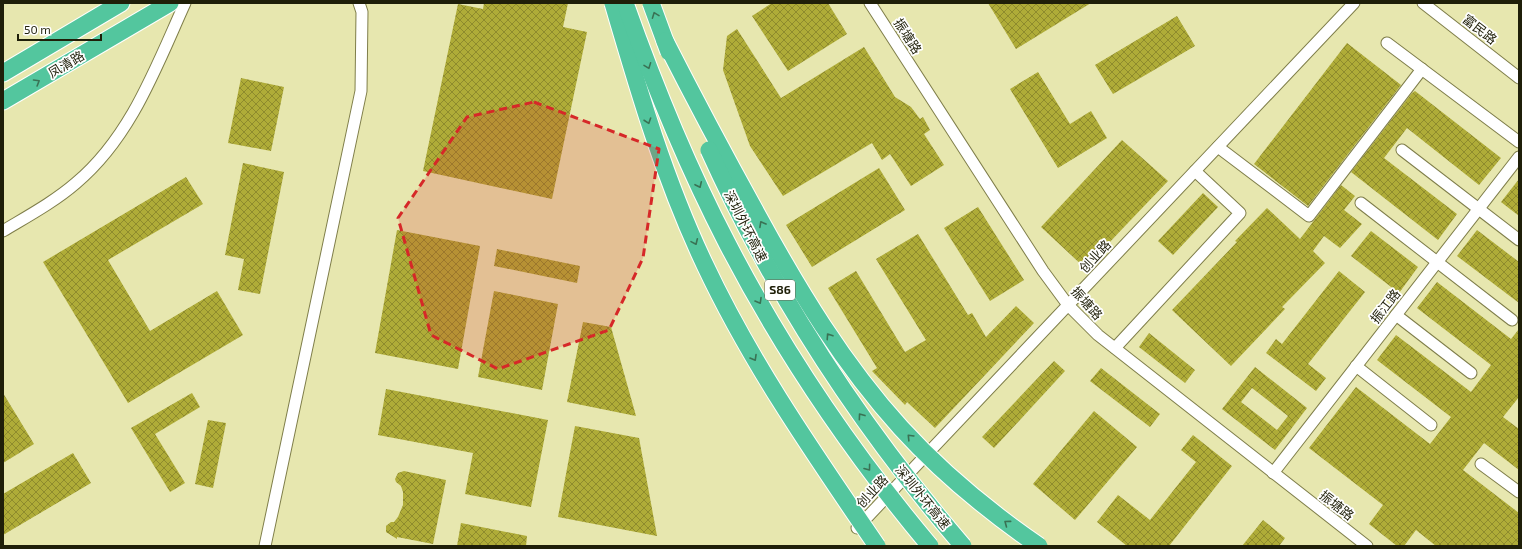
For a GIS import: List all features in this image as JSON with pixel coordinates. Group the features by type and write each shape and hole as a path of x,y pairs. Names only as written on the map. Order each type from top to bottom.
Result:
{"highway":[{"name":"凤清路","path":"3,73 121,3"},
{"name":"凤清路","path":"3,102 170,3"},
{"path":"613,3 642,102 658,149 682,213 708,271 743,339 779,400 878,546"},
{"name":"深圳外环高速","path":"625,3 653,80 676,135 710,210 745,277 822,403 867,466 930,546"},
{"name":"深圳外环高速","path":"651,3 695,118 732,199 798,320 836,380 880,442 917,492 962,546"},
{"path":"665,41 727,161 775,248 812,310 854,371 901,427 948,475 987,508 1039,546"}],"street":[{"path":"3,231 49,204 65,192 93,167 107,152 141,100 185,3"},
{"path":"265,546 361,91 362,12 359,3"},
{"name":"振塘路","path":"870,3 1043,271 1068,305 1098,335 1367,546"},
{"name":"创业路","path":"856,528 1354,3"},
{"name":"富民路","path":"1423,3 1519,78"},
{"path":"1387,43 1519,142"},
{"path":"1218,147 1309,216 1422,69"},
{"path":"1402,150 1519,240"},
{"name":"振江路","path":"1273,473 1478,209 1518,160"},
{"path":"1115,348 1240,213 1195,171"},
{"path":"1362,203 1512,320"},
{"path":"1396,315 1471,373"},
{"path":"1356,366 1431,426"},
{"path":"1481,464 1519,492"}],"highlighted area":[{"path":"534,102 659,149 643,258 609,330 498,369 431,335 398,218 467,117"}],"building":[{"path":"484,3 568,3 563,27 587,32 552,199 423,171 458,4 483,9"},
{"path":"772,3 828,3 847,34 788,71 752,16"},
{"path":"988,3 1091,3 1016,49"},
{"path":"1177,16 1195,46 1113,94 1095,65"},
{"path":"737,29 781,98 864,47 895,97 911,107 920,119 923,117 930,130 924,134 944,165 911,186 890,154 882,160 872,143 783,196 750,146 723,70 727,36"},
{"path":"1347,43 1401,85 1308,206 1254,164"},
{"path":"1038,72 1070,124 1091,111 1107,138 1058,168 1010,89"},
{"path":"241,78 284,87 271,151 228,143"},
{"path":"1415,91 1501,158 1479,185 1407,128 1384,158 1457,214 1438,240 1351,172"},
{"path":"1122,140 1168,181 1085,268 1041,227"},
{"path":"243,163 284,172 260,294 238,290 244,259 225,255"},
{"path":"879,168 905,210 812,267 786,225"},
{"path":"186,177 203,204 108,260 150,331 217,291 243,335 128,403 43,262"},
{"path":"1519,179 1519,216 1501,202"},
{"path":"1341,185 1355,196 1344,210 1362,224 1340,248 1324,236 1313,251 1325,263 1282,307 1285,309 1231,366 1172,310 1237,242 1235,241 1267,208 1300,239"},
{"path":"1203,193 1218,207 1173,255 1158,241"},
{"path":"978,207 1024,280 990,301 944,228"},
{"path":"397,230 480,246 458,369 375,353"},
{"path":"1477,230 1519,262 1519,303 1457,256"},
{"path":"1371,231 1418,267 1399,293 1351,256"},
{"path":"918,234 968,315 972,313 986,337 1016,306 1034,323 935,428 907,402 905,405 872,371 877,368 828,288 856,271 905,352 926,340 876,259"},
{"path":"497,249 580,266 577,283 494,266"},
{"path":"1339,271 1365,292 1308,364 1326,378 1316,391 1266,353 1276,339 1282,344"},
{"path":"1437,282 1511,339 1519,329 1519,397 1503,417 1519,429 1519,470 1484,443 1463,470 1519,513 1519,546 1436,546 1416,530 1404,546 1397,546 1369,524 1383,505 1309,448 1356,387 1430,444 1451,417 1377,360 1396,335 1471,392 1491,365 1417,308"},
{"path":"494,291 558,304 542,390 478,377"},
{"path":"583,322 611,327 636,416 567,402"},
{"path":"1149,333 1195,370 1185,383 1139,347"},
{"path":"1054,361 1065,371 994,448 982,437"},
{"path":"1255,367 1307,408 1275,450 1222,409","holes":["1252,388 1288,416 1277,430 1241,402"]},
{"path":"1101,368 1160,414 1150,427 1090,381"},
{"path":"386,389 548,420 531,507 465,494 473,453 378,435"},
{"path":"3,393 34,444 3,463"},
{"path":"192,393 200,407 155,434 185,483 170,492 131,428"},
{"path":"1094,411 1137,447 1075,520 1033,484"},
{"path":"208,420 226,423 213,488 195,484"},
{"path":"575,426 639,438 657,536 558,517"},
{"path":"1193,435 1232,466 1169,546 1127,546 1097,522 1118,495 1150,520 1196,462 1181,450"},
{"path":"73,453 91,483 3,535 3,494"},
{"path":"404,471 446,480 433,544 397,537 397,539 386,532 386,526 391,522 394,522 403,505 403,492 401,486 395,479 398,473"},
{"path":"1263,520 1285,538 1279,546 1242,546"},
{"path":"461,523 527,536 526,546 457,546"}]}
